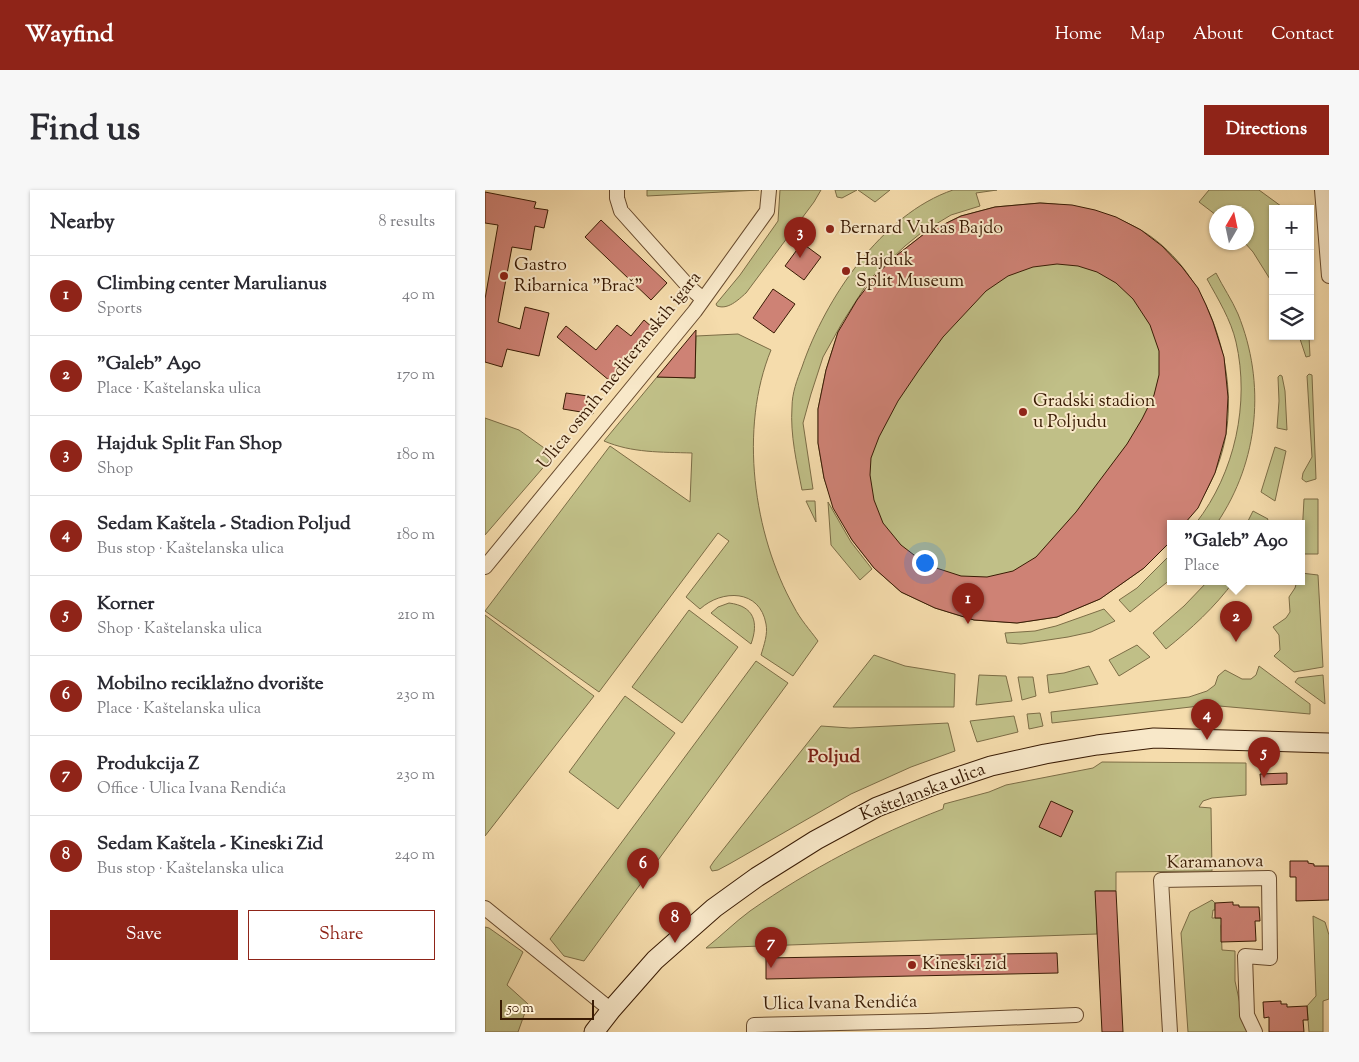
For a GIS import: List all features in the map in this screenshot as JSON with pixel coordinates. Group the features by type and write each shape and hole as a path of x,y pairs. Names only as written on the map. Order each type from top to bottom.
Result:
{"main road":[{"name":"Kaštelanska ulica","path":"594,1032 655,960 714,908 757,877 816,840 877,807 991,766 1097,745 1154,738 1329,743"}],"street":[{"path":"617,190 621,211 689,287 703,299"},
{"name":"Ulica osmih mediteranskih igara","path":"485,567 703,299 767,211 769,190"},
{"path":"1323,190 1329,276"},
{"name":"Karamanova","path":"1170,1032 1161,880 1269,878 1270,958 1245,956 1247,1015 1255,1032"},
{"path":"485,908 611,1010"},
{"name":"Ulica Ivana Rendića","path":"754,1029 928,1026 1076,1015"}],"shaded area":[{"path":"647,190 759,190 647,196"},
{"path":"780,190 821,190 746,293 725,307 717,306 716,304 740,275 778,221"},
{"path":"835,190 857,190 842,198 837,197"},
{"path":"858,190 890,190 875,202"},
{"path":"953,190 997,190 976,193 980,206 951,215 921,233 870,279 823,357 811,394 803,423 813,489 802,490 793,439 793,397 798,377 825,314 859,262 880,239 903,218 927,202"},
{"path":"1209,190 1259,190 1280,205 1269,205 1269,278 1251,250 1254,250 1254,205 1209,205 1209,210 1199,202"},
{"name":"Gradski stadion u Poljudu","path":"1040,203 1066,205 1091,210 1127,223 1162,245 1182,267 1199,291 1212,318 1221,347 1227,377 1228,406 1226,434 1216,470 1199,503 1187,520 1167,520 1167,545 1144,568 1100,599 1057,617 1017,623 974,620 935,608 901,592 874,568 852,540 834,508 824,478 818,443 818,409 826,370 838,332 876,275 897,255 924,234 961,216 995,207"},
{"path":"1216,273 1236,309 1247,340 1255,394 1254,421 1242,474 1219,520 1198,520 1221,482 1236,437 1240,413 1240,365 1234,334 1228,318 1207,279"},
{"path":"738,334 771,350 761,380 755,413 753,446 760,514 780,578 796,611 818,641 793,676 761,655 766,624 762,612 756,604 739,596 729,596 709,602 700,609 686,597 729,541 718,533 599,692 485,611 610,446 690,502 692,453 636,450 604,441 657,377 695,378 696,336"},
{"path":"1300,340 1309,340 1310,356 1306,357"},
{"path":"1309,374 1312,375 1316,479 1306,482 1302,479 1303,473 1312,457 1307,376"},
{"path":"1282,376 1285,391 1287,430 1277,428 1278,377"},
{"path":"485,418 519,430 554,455 485,535"},
{"path":"1275,447 1286,451 1275,501 1261,492"},
{"path":"1304,499 1318,499 1318,554 1305,554 1305,520 1303,520"},
{"path":"806,501 815,501 816,522"},
{"path":"828,502 851,542 872,569 860,580 831,545"},
{"path":"1253,511 1268,519 1268,520 1248,520"},
{"path":"1167,558 1167,582 1130,612 1119,600 1137,588"},
{"path":"1305,573 1318,575 1323,667 1294,672 1274,656 1280,650 1279,635 1273,627 1286,618 1290,612 1289,597 1296,585 1305,585"},
{"path":"1204,585 1231,585 1202,617 1166,649 1153,633 1184,606"},
{"path":"729,603 744,608 752,616 754,629 751,644 711,613 718,607"},
{"path":"1104,609 1115,621 1091,632 1021,644 1007,643 1005,633 1035,631 1056,626"},
{"path":"689,610 738,647 682,723 632,687"},
{"path":"485,615 594,696 485,836"},
{"path":"1137,645 1150,657 1119,676 1109,660"},
{"path":"874,655 905,666 955,674 954,707 833,707"},
{"path":"756,661 788,683 584,961 564,956 550,939"},
{"path":"1089,666 1098,684 1049,693 1047,675 1064,673"},
{"path":"1259,666 1310,704 1310,714 1208,705 1052,723 1051,712 1189,697 1207,691 1215,685 1218,676 1225,670 1242,679 1251,679 1256,675"},
{"path":"979,675 1006,676 1012,701 976,705"},
{"path":"1323,675 1325,704 1295,682 1298,678"},
{"path":"1018,677 1033,677 1036,696 1022,700"},
{"path":"625,696 675,733 618,809 569,772"},
{"path":"1040,713 1043,726 1029,729 1027,714"},
{"path":"1014,716 1018,732 977,742 970,721"},
{"path":"948,723 955,751 911,767 851,794 731,863 712,871 710,867 714,861 821,726 850,728"},
{"path":"1102,762 1246,763 1246,795 1212,798 1203,801 1199,807 1211,808 1212,871 1116,872 1116,891 1096,891 1097,934 706,948 750,911 796,881 843,854 943,809 944,804 989,792 1006,785 1093,768"},
{"path":"1212,900 1215,903 1215,910 1213,910 1212,918 1223,918 1221,926 1222,950 1235,951 1235,981 1245,1027 1249,1032 1188,1032 1181,933 1190,912"},
{"path":"1313,916 1325,922 1329,935 1329,999 1323,1001 1323,1032 1309,1032 1307,1006 1316,996"},
{"path":"485,927 523,952 507,985 528,1004 518,1032 485,1032"}],"building":[{"path":"485,192 536,202 534,208 548,210 544,228 535,226 531,250 512,247 498,322 520,329 525,307 549,313 539,356 507,349 502,367 485,362 485,299 498,225 485,223"},
{"path":"1040,203 1072,205 1116,217 1141,230 1162,246 1182,267 1198,288 1213,322 1224,357 1228,397 1226,434 1215,473 1198,508 1188,520 1167,520 1167,545 1144,568 1100,599 1057,617 1017,623 974,620 935,608 901,592 874,568 852,540 833,508 824,478 818,443 818,409 826,370 838,332 857,300 876,275 897,255 924,234 961,216 995,207","holes":["1057,264 1078,266 1097,272 1116,283 1133,299 1150,325 1159,351 1159,375 1154,395 1142,419 1127,444 1076,512 1036,557 1013,571 987,577 961,576 927,565 901,545 883,523 874,500 870,475 871,458 879,437 898,401 943,337 986,291 1008,276 1033,267"]},
{"path":"601,220 667,283 651,300 585,237"},
{"path":"802,243 821,257 804,280 785,266"},
{"path":"773,289 795,304 774,333 753,318"},
{"path":"644,320 653,328 610,381 557,337 566,326 596,350 617,325 631,336"},
{"path":"696,330 695,378 657,377"},
{"path":"566,393 595,397 593,414 563,409"},
{"path":"1287,773 1287,784 1261,785 1260,774"},
{"path":"1051,801 1073,811 1061,837 1039,827"},
{"path":"1290,861 1308,861 1308,863 1314,864 1314,866 1329,866 1329,900 1296,901 1296,877 1290,877"},
{"path":"1095,891 1116,891 1123,1032 1102,1032"},
{"path":"1233,902 1233,905 1239,905 1239,907 1259,907 1260,921 1255,921 1256,941 1221,942 1221,918 1215,918 1215,903"},
{"name":"Kineski zid","path":"1057,953 1058,973 766,979 766,958"},
{"path":"1281,1001 1281,1004 1287,1004 1287,1007 1307,1006 1308,1020 1303,1020 1304,1032 1269,1032 1269,1017 1264,1018 1263,1002"}],"place":[{"name":"Bernard Vukas Bajdo","path":"830,229"},
{"name":"Hajduk Split Fan Shop","path":"800,258"},
{"name":"Hajduk Split Museum","path":"846,271"},
{"name":"Gastro Ribarnica \"Brač\"","path":"504,276"},
{"name":"Gradski stadion u Poljudu","path":"1023,412"},
{"name":"Climbing center Marulianus","path":"968,624"},
{"name":"\"Galeb\" A90","path":"1236,642"},
{"name":"Sedam Kaštela - Stadion Poljud","path":"1207,740"},
{"name":"Korner","path":"1264,778"},
{"name":"Mobilno reciklažno dvorište","path":"643,889"},
{"name":"Sedam Kaštela - Kineski Zid","path":"675,943"},
{"name":"Kineski zid","path":"912,965"},
{"name":"Produkcija Z","path":"771,968"}],"district":[{"name":"Poljud","path":"834,757"}]}
